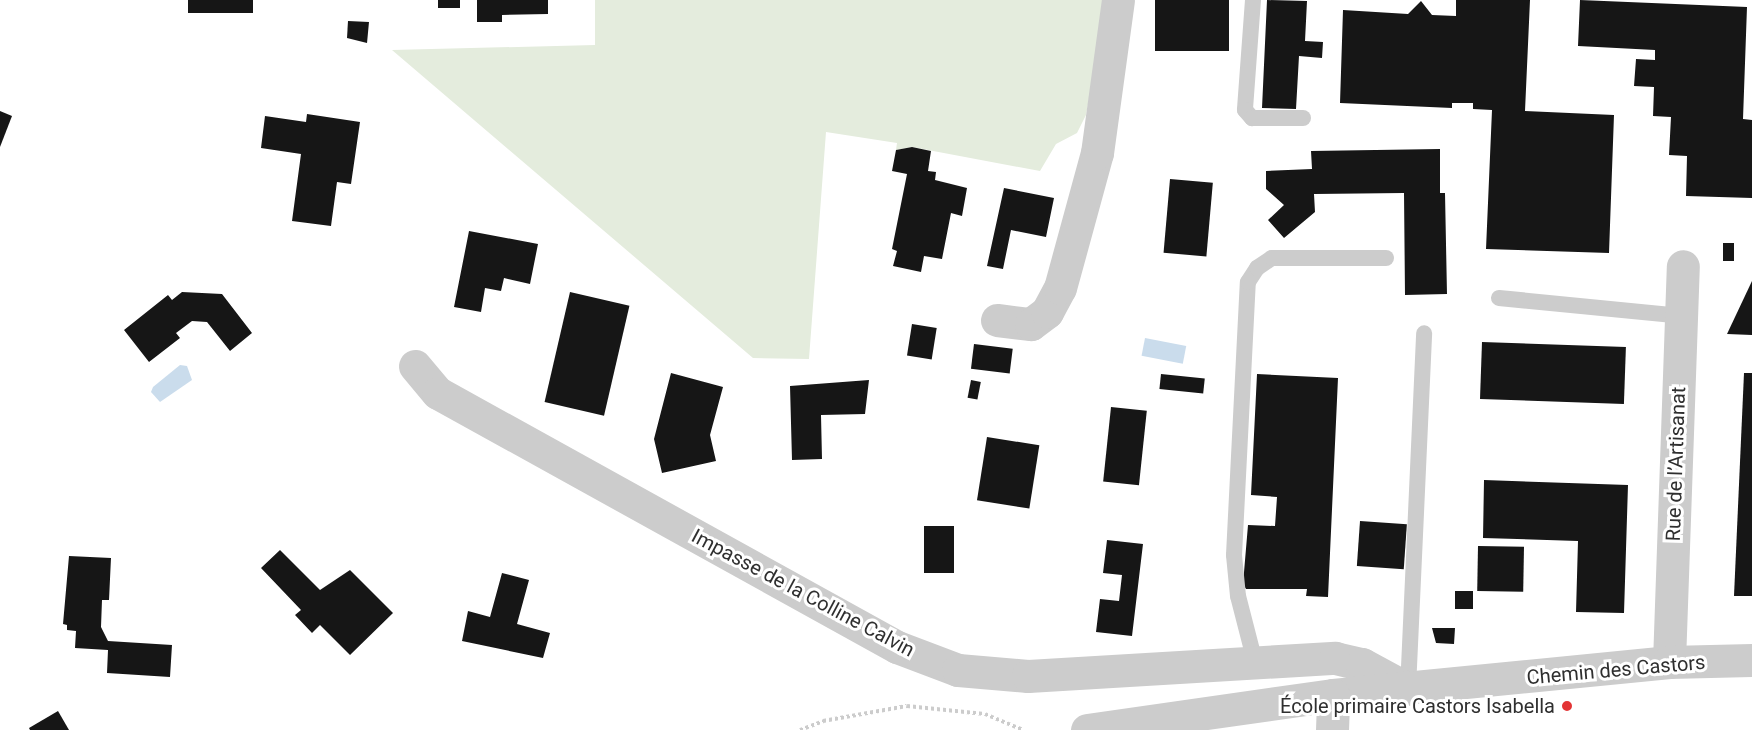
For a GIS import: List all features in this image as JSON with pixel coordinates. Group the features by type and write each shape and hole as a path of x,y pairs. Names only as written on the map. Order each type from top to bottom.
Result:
{"street":[{"path":"997,320 1031,324 1047,312 1060,288 1097,153 1118,0"},
{"name":"Rue de l’Artisanat","path":"1669,662 1683,266"},
{"name":"Impasse de la Colline Calvin","path":"415,366 438,393 897,647 958,670 1028,676 1335,658 1362,664 1408,689"},
{"name":"Chemin des Castors","path":"1087,730 1333,695 1669,662 1752,660"},
{"path":"1332,730 1333,695"}],"lane":[{"path":"1253,0 1245,110 1252,118 1303,118"},
{"path":"1255,662 1238,596 1234,555 1248,282 1257,268 1272,258 1386,258"},
{"path":"1499,298 1681,316"},
{"path":"1408,689 1424,333"}],"path":[{"path":"800,730 822,721 907,706 986,714 1023,730"}],"green space":[{"path":"595,0 1107,0 1086,115 1077,133 1056,144 1040,171 912,147 896,150 897,143 826,132 809,359 753,358 392,50 595,45"}],"water":[{"path":"1145,338 1186,346 1183,364 1142,356"},
{"path":"180,365 187,366 192,380 160,402 151,392 153,387"}],"building":[{"path":"188,0 253,0 253,13 188,13"},
{"path":"438,0 460,0 460,8 438,8"},
{"path":"477,0 548,0 548,14 502,15 502,22 477,22"},
{"path":"1155,0 1229,0 1229,51 1155,51"},
{"path":"1267,0 1307,1 1305,41 1323,42 1322,58 1299,56 1296,109 1262,108"},
{"path":"1456,0 1530,0 1525,111 1614,115 1609,253 1486,249 1492,110 1473,109 1473,103 1452,103 1452,108 1340,103 1343,10 1408,14 1421,1 1432,15 1456,16"},
{"path":"1580,0 1747,7 1743,119 1752,120 1752,198 1686,196 1687,156 1669,155 1671,117 1653,116 1654,87 1634,86 1636,59 1655,60 1655,50 1578,46"},
{"path":"348,21 369,22 367,43 347,38"},
{"path":"0,111 12,116 0,147"},
{"path":"307,114 360,122 351,184 337,182 331,226 292,221 301,154 261,148 265,116 306,122"},
{"path":"912,147 931,151 928,171 936,172 935,180 967,188 962,216 951,213 942,259 924,256 921,272 893,266 897,251 892,249 907,174 892,171 896,150"},
{"path":"1440,149 1440,193 1445,193 1447,294 1405,295 1404,193 1314,194 1315,212 1284,238 1268,220 1284,205 1266,189 1266,171 1312,169 1311,151"},
{"path":"1170,179 1213,183 1206,256 1164,253"},
{"path":"1004,188 1054,198 1046,237 1011,230 1003,269 987,266"},
{"path":"469,231 538,244 530,284 504,278 501,291 485,288 481,312 454,307"},
{"path":"1723,243 1734,243 1734,261 1723,261"},
{"path":"1752,281 1752,335 1727,334"},
{"path":"182,292 222,294 252,333 230,351 207,322 192,321 176,333 180,338 149,362 124,330 168,295 172,300"},
{"path":"570,292 629,306 604,416 545,402"},
{"path":"912,324 937,328 932,360 907,356"},
{"path":"1482,342 1626,347 1624,404 1480,399"},
{"path":"974,344 1013,349 1010,374 971,369"},
{"path":"671,373 723,387 710,435 716,461 662,473 654,439"},
{"path":"1744,373 1752,373 1752,596 1734,596"},
{"path":"1161,374 1205,379 1203,394 1159,389"},
{"path":"1257,374 1338,378 1328,597 1306,596 1307,589 1246,589 1243,584 1248,525 1275,526 1277,497 1251,495"},
{"path":"869,380 865,414 821,415 822,459 792,460 790,386"},
{"path":"971,380 981,382 977,400 968,398"},
{"path":"1111,407 1147,411 1139,485 1103,482"},
{"path":"987,437 1039,445 1029,509 977,500"},
{"path":"1484,480 1628,485 1624,613 1576,612 1578,541 1483,538"},
{"path":"1360,521 1407,524 1404,569 1357,566"},
{"path":"924,526 954,526 954,573 924,573"},
{"path":"1107,540 1143,544 1132,636 1096,632 1100,599 1119,601 1122,575 1103,573"},
{"path":"1478,546 1524,547 1523,592 1477,591"},
{"path":"280,550 320,590 350,570 393,613 350,655 320,625 312,633 295,615 301,610 261,568"},
{"path":"69,556 111,558 109,600 102,600 101,627 108,641 172,645 170,677 107,673 108,650 75,648 76,631 67,630 67,625 63,624"},
{"path":"502,573 529,580 517,624 550,633 543,658 462,641 468,611 490,617"},
{"path":"1455,591 1473,591 1473,609 1455,609"},
{"path":"1432,628 1455,628 1454,644 1436,643"},
{"path":"58,711 69,730 30,730 29,728"}],"place":[{"name":"École primaire Castors Isabella","path":"1567,706"}]}
